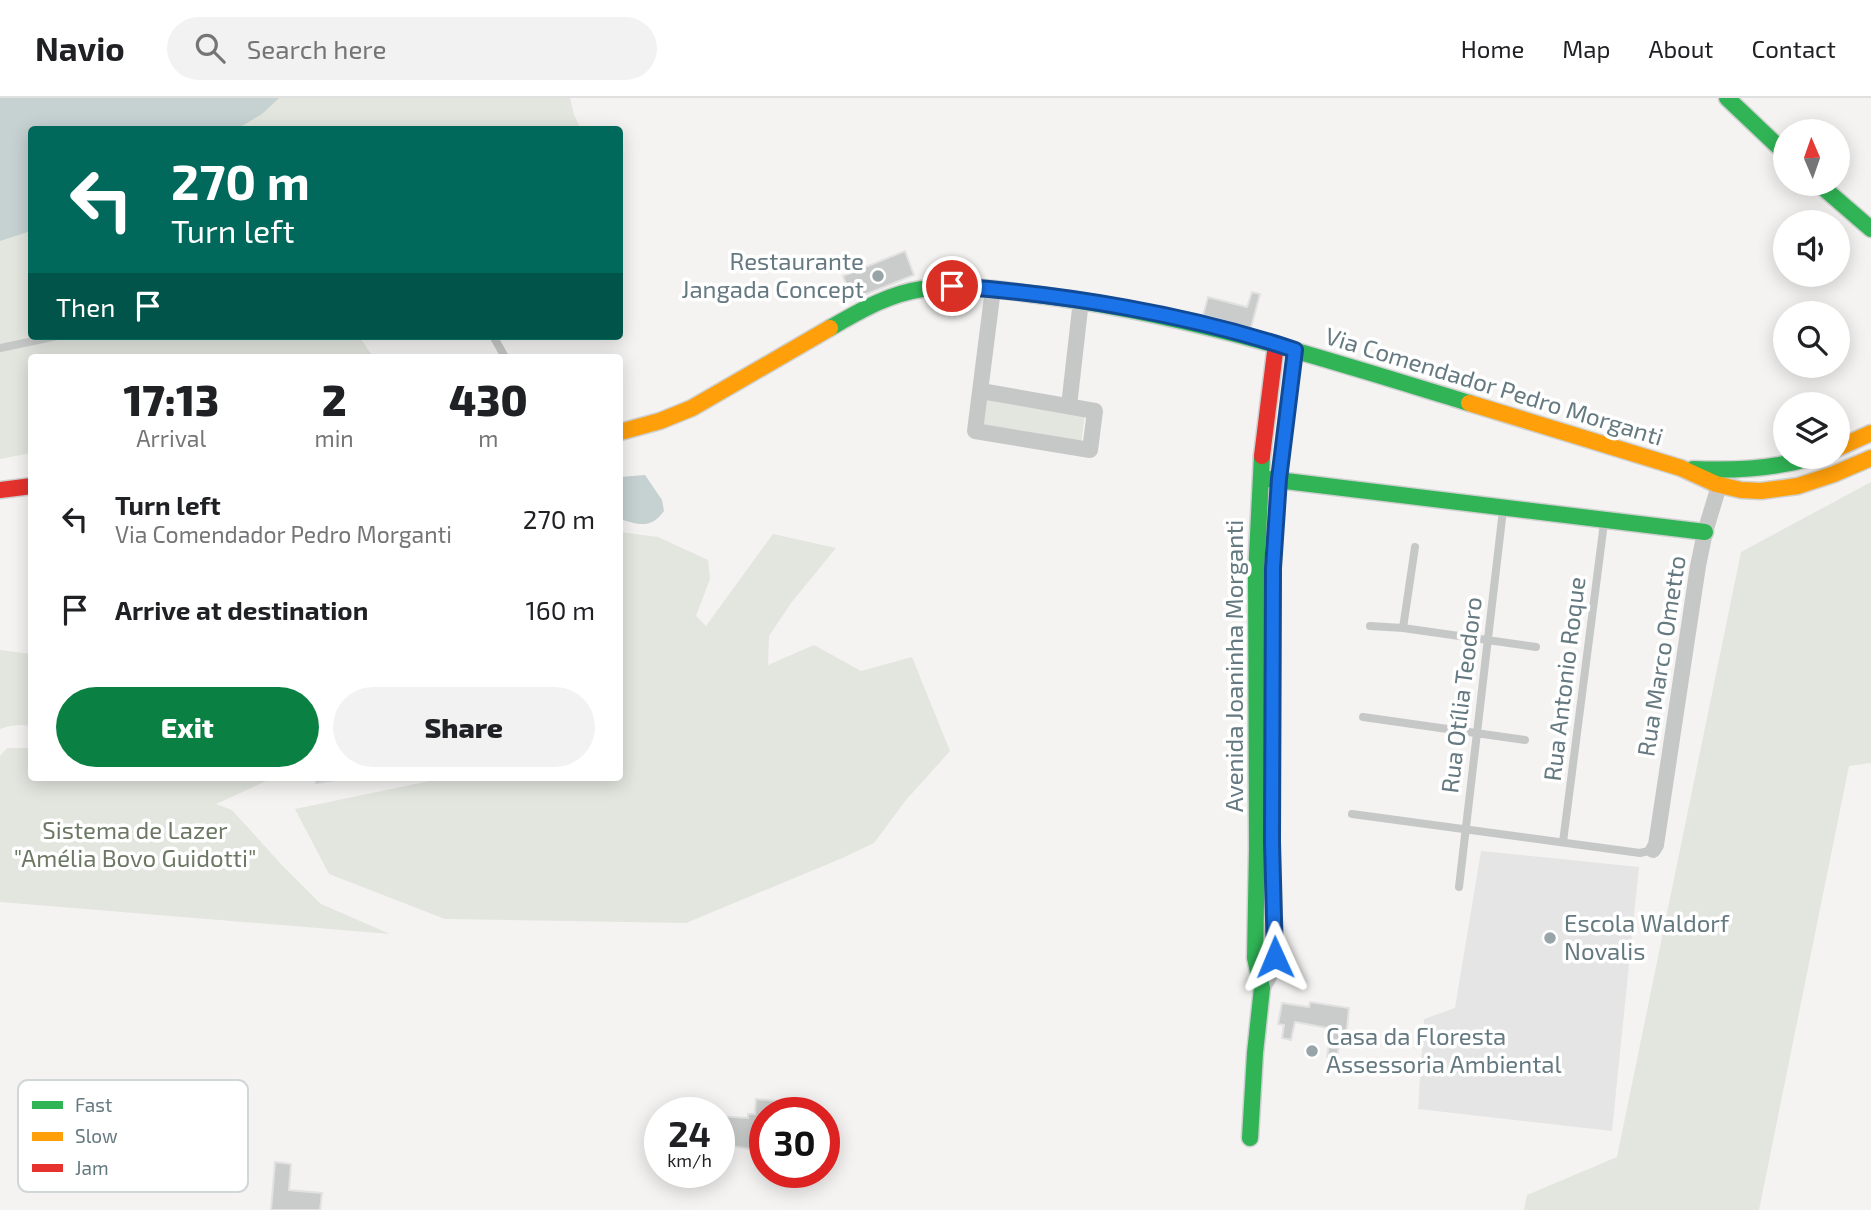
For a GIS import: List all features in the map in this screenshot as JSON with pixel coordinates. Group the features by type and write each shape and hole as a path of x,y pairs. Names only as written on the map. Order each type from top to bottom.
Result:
{"street":[{"path":"1727,98 1773,142"},
{"path":"1833,196 1871,229"},
{"name":"Via Comendador Pedro Morganti","path":"623,431 660,421 692,408 863,309 892,296 952,286 1081,300 1200,324 1276,344 1721,478"},
{"path":"981,391 1095,411 1090,450 975,431 993,289"},
{"path":"1069,407 1081,300"},
{"name":"Avenida Joaninha Morganti","path":"1265,849 1256,575 1261,478 1276,344"},
{"name":"Avenida Joaninha Morganti","path":"1250,1138 1262,988 1255,958 1265,849 1273,568 1279,479 1295,350"},
{"path":"1850,443 1871,433"},
{"path":"1721,478 1741,490 1788,490 1814,483 1871,458"},
{"path":"1721,478 1741,471 1773,468"},
{"path":"1261,478 1705,532"},
{"name":"Rua Marco Ometto","path":"1653,850 1656,845 1698,566 1721,478"},
{"path":"0,490 28,486"}],"lane":[{"path":"0,348 38,340"},
{"name":"Rua Otília Teodoro","path":"1460,887 1504,507"},
{"name":"Rua Antonio Roque","path":"1563,842 1605,520"},
{"path":"1403,628 1415,547"},
{"path":"1370,626 1403,628 1536,647"},
{"path":"1363,717 1525,740"},
{"path":"1352,814 1640,853 1653,850"}],"shaded area":[{"path":"0,98 279,98 262,114 242,126 28,126 28,232 0,241"},
{"path":"645,475 662,500 664,511 654,521 644,524 623,520 623,477"},
{"name":"Escola Waldorf Novalis","path":"1481,851 1639,867 1612,1131 1418,1109 1424,1019 1455,1008"}],"green space":[{"path":"242,98 570,98 580,126 204,126"},
{"path":"28,232 28,340 362,340 371,354 28,354 28,454 0,459 0,240"},
{"path":"985,397 1085,414 1081,444 981,427"},
{"path":"1871,482 1871,763 1849,766 1759,1210 1524,1210 1527,1195 1617,1157 1741,552"},
{"path":"623,532 658,537 708,560 710,579 696,616 706,626 773,534 836,548 791,603 769,636 768,665 814,645 861,671 912,657 950,751 906,800 874,843 686,923 445,919 329,874 295,809 430,781 623,781"},
{"path":"0,650 28,654 28,726 19,725 0,729"},
{"name":"Sistema de Lazer \"Amélia Bovo Guidotti\"","path":"7,748 28,748 28,781 266,781 216,804 232,810 321,904 390,934 0,902 0,756"}],"building":[{"name":"Restaurante Jangada Concept","path":"905,251 914,275 852,300 843,276"},
{"path":"1252,292 1260,294 1251,328 1203,315 1208,297 1247,307"},
{"path":"1310,1002 1349,1008 1346,1038 1340,1037 1337,1059 1327,1057 1330,1037 1327,1036 1328,1028 1295,1022 1291,1040 1282,1038 1284,1025 1278,1024 1282,1003 1309,1007"},
{"path":"748,1114 749,1149 735,1146 735,1117 748,1118"},
{"path":"275,1162 291,1164 289,1190 322,1193 320,1210 271,1210"}],"traffic: fast":[{"path":"1727,98 1773,142"},
{"path":"1833,196 1871,229"},
{"path":"830,328 874,304 910,291 937,287 995,289 1148,313 1310,355 1469,403"},
{"path":"1250,1138 1262,988 1255,958 1256,575 1262,456"},
{"path":"1693,469 1724,470 1773,465"},
{"path":"1261,478 1705,532"}],"traffic: slow":[{"path":"623,431 660,421 692,408 830,328"},
{"path":"1469,403 1681,468 1716,484 1741,490 1761,491 1798,486 1871,458"},
{"path":"1850,443 1871,433"}],"traffic: jam":[{"path":"1262,456 1276,344"},
{"path":"0,490 28,486"}],"place":[{"name":"Restaurante Jangada Concept","path":"878,276"},
{"name":"Escola Waldorf Novalis","path":"1550,938"},
{"name":"Casa da Floresta Assessoria Ambiental","path":"1312,1051"}],"route":[{"path":"952,286 1081,300 1135,310 1200,324 1295,350 1275,515 1273,568 1272,842 1275,957"}]}
